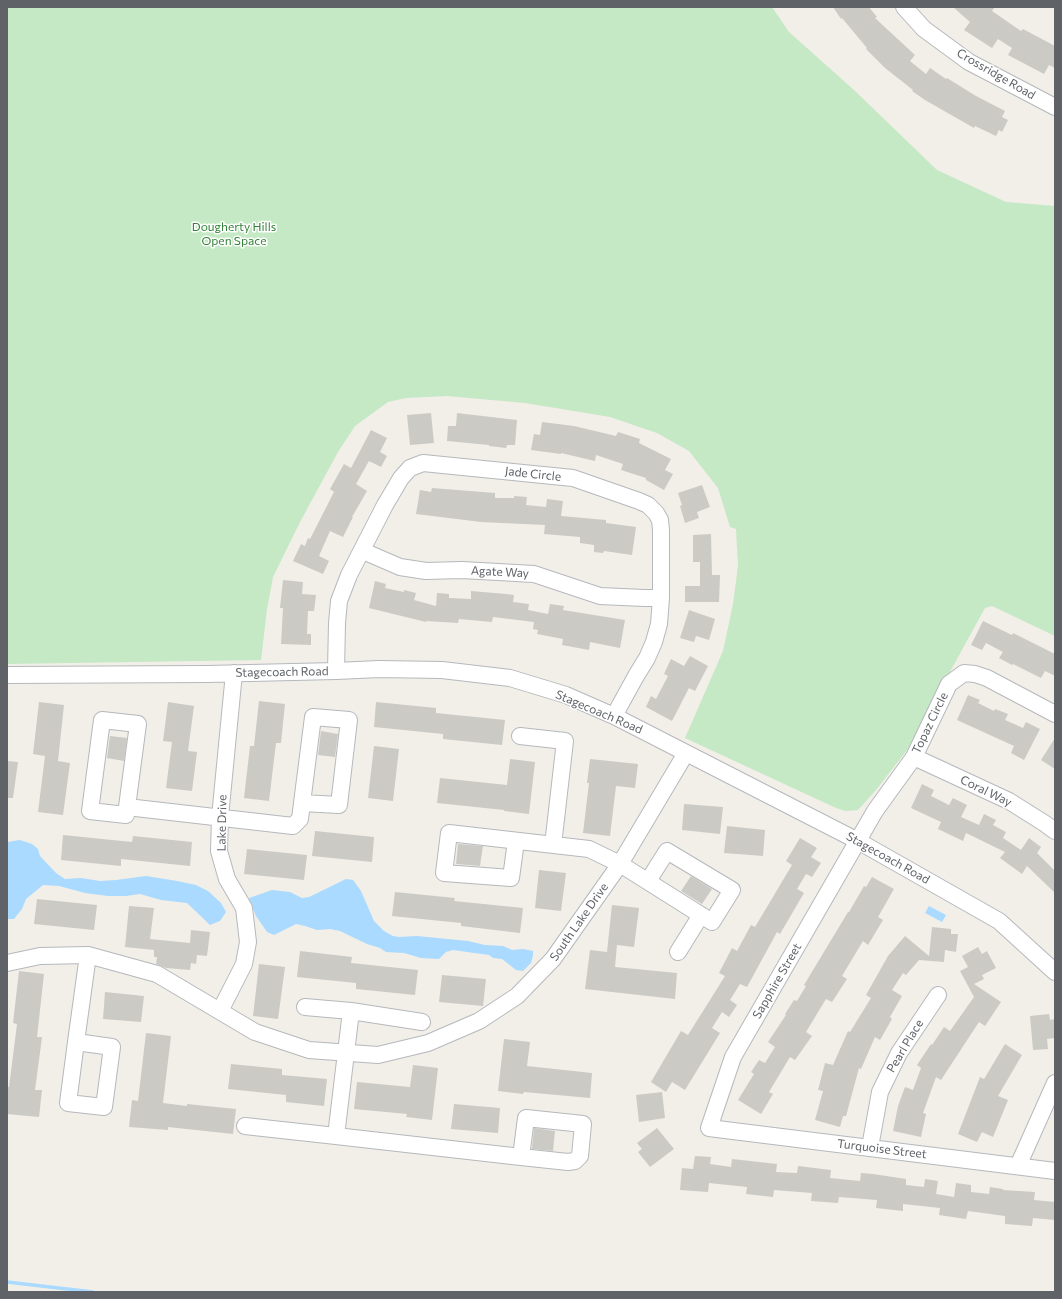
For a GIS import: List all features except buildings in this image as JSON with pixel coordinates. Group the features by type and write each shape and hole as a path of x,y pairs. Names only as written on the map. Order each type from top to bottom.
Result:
{"street":[{"name":"Crossridge Road","path":"904,7 924,28 969,62 1055,107"},
{"name":"Jade Circle","path":"336,671 337,623 340,601 349,575 363,551 385,505 401,478 410,468 423,463 573,478 648,505 656,513 660,520 661,598 659,624 654,642 647,658 614,716"},
{"name":"Agate Way","path":"363,551 400,566 426,572 462,570 534,574 600,596 661,598"},
{"name":"Stagecoach Road","path":"7,675 234,673 378,669 442,670 510,678 566,695 614,716 858,841 999,921 1055,972"},
{"name":"Lake Drive","path":"220,1011 244,964 248,942 244,908 227,879 219,851 220,817 234,673"},
{"name":"Topaz Circle","path":"858,841 875,811 914,757 949,684 964,673 975,674 987,678 1055,714"},
{"path":"127,807 293,826 300,819 302,803 313,717 349,720 339,805 302,803"},
{"path":"102,720 138,724 127,807 126,815 90,811 102,720"},
{"path":"520,736 565,741 554,845"},
{"name":"South Lake Drive","path":"7,963 40,956 88,955 157,974 255,1032 309,1050 378,1055 428,1043 479,1021 517,996 553,959 620,864 686,753"},
{"name":"Coral Way","path":"914,757 1009,801 1055,831"},
{"path":"516,841 511,878 444,873 449,833 589,849 620,864 712,922 732,890 667,851 648,881"},
{"name":"Sapphire Street","path":"709,1128 733,1057 858,841"},
{"path":"678,952 701,915"},
{"path":"76,1042 88,955"},
{"name":"Pearl Place","path":"870,1147 880,1092 899,1053 938,996"},
{"path":"305,1007 351,1011 422,1022"},
{"path":"336,1136 351,1011"},
{"path":"1018,1166 1055,1083"},
{"path":"245,1126 521,1157"},
{"name":"Turquoise Street","path":"709,1128 1055,1171"}],"green space":[{"name":"Dougherty Hills Open Space","path":"7,7 772,7 789,32 854,90 937,170 1006,202 1055,206 1055,636 992,606 985,608 907,750 876,790 858,810 846,811 836,808 685,738 723,651 733,604 738,566 736,529 730,527 718,488 689,451 657,433 610,417 525,403 447,396 406,398 388,402 355,426 338,452 300,522 273,577 267,609 261,660 7,664"}],"water":[{"path":"20,840 32,844 38,849 40,856 56,873 65,879 81,878 100,881 146,876 177,881 196,885 208,891 221,903 226,912 220,921 210,925 187,903 161,900 140,894 108,896 85,893 59,886 43,885 26,899 22,909 14,919 7,919 7,842"},
{"path":"346,879 353,880 361,891 374,921 384,931 393,936 417,936 468,941 485,945 503,946 512,950 523,949 533,951 531,963 523,971 516,970 502,959 493,958 489,955 453,950 446,952 439,959 421,958 404,953 386,952 340,931 330,929 317,930 296,924 274,935 267,932 256,916 249,898 272,890 290,892 302,898 309,897"},
{"path":"929,906 946,915 942,922 925,913"}],"waterway":[{"path":"7,1282 93,1292"}]}
